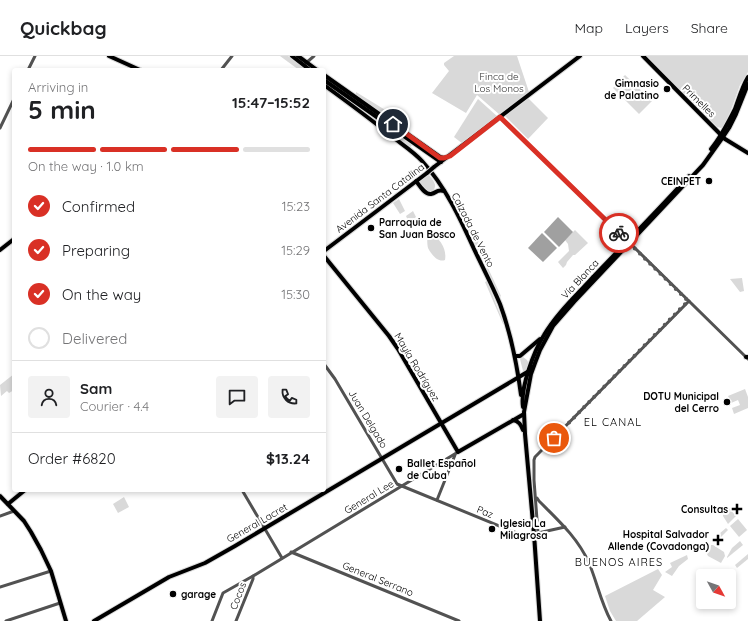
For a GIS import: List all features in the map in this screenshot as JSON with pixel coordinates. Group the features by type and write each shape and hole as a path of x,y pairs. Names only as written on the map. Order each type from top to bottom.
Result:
{"main road":[{"path":"109,56 136,68"},
{"path":"292,56 306,66"},
{"path":"298,56 306,66"},
{"path":"440,160 448,157 580,56"},
{"name":"Primelles","path":"643,56 722,136 748,153"},
{"path":"326,76 440,160"},
{"name":"Vía Blanca","path":"722,136 748,77"},
{"path":"326,81 440,160"},
{"name":"Vía Blanca","path":"540,621 536,534 523,403 523,387 534,356 542,338 556,318 697,172 736,114 748,84"},
{"name":"Calzada de Vento","path":"326,86 417,156 444,191 461,219 498,300 515,356 513,359 517,378"},
{"path":"354,96 368,115 380,127"},
{"name":"Avenida Santa Catalina","path":"326,249 434,167 440,160"},
{"path":"427,193 432,193 435,191 437,185 436,179"},
{"path":"416,181 427,193 432,194 439,190 444,191"},
{"path":"0,250 12,241"},
{"name":"Vía Blanca","path":"524,413 526,396 534,363 545,339 558,320 628,242"},
{"name":"Mayía Rodríguez","path":"326,258 398,349 442,423 456,454"},
{"path":"515,356 520,356 542,338"},
{"path":"529,371 533,367 534,363"},
{"name":"General Lacret","path":"326,492 529,371"},
{"path":"517,378 515,383 523,387"},
{"path":"517,378 523,387 526,396"},
{"path":"523,403 522,412 515,419 520,423 525,434"},
{"name":"General Lee","path":"456,454 524,413"},
{"path":"8,504 23,492"},
{"name":"General Lacret","path":"94,621 169,576 205,563 325,492"},
{"path":"0,496 24,521 48,562 66,621"},
{"path":"13,510 12,504 15,499"}],"street":[{"path":"29,68 35,56"},
{"path":"223,68 232,56"},
{"path":"306,66 314,56"},
{"path":"0,128 12,103"},
{"path":"500,117 747,358"},
{"path":"536,534 537,510 534,472 535,457 688,301"},
{"name":"Juan Delgado","path":"326,366 397,483 401,487"},
{"path":"437,500 456,454"},
{"name":"General Lee","path":"212,621 223,593 456,454"},
{"path":"409,489 412,480"},
{"name":"Paz","path":"401,487 437,500 519,534 536,534 566,527"},
{"path":"243,492 282,558"},
{"path":"536,496 539,501 566,527 583,552 589,562 611,621"},
{"path":"7,513 9,508 8,504"},
{"path":"537,510 541,506 545,507"},
{"path":"0,516 13,510"},
{"name":"General Serrano","path":"291,552 459,621"},
{"path":"279,553 287,555"},
{"path":"0,587 51,571"},
{"name":"Cocos","path":"236,621 253,576"},
{"path":"6,621 60,603"}],"green space":[{"path":"280,56 288,56 305,68 296,68"},
{"name":"Finca de Los Monos","path":"454,56 517,56 529,92 500,115 477,95 466,113 432,93 449,71 444,63"},
{"path":"646,56 748,56 748,72 740,85 723,127 717,127"},
{"path":"625,75 652,101 639,114 613,88"},
{"path":"356,92 408,124 404,130 356,96"},
{"path":"528,98 548,118 528,139 505,116"},
{"path":"478,99 498,117 463,144 454,137"},
{"path":"374,118 412,145 410,148 382,126"},
{"path":"429,175 435,185 433,191 431,192 425,190 419,182"},
{"path":"399,199 405,211 400,214 393,203"},
{"path":"413,211 416,217 409,223 406,216"},
{"path":"471,225 473,230 476,231 479,240 478,243 484,249 481,253 501,296 500,297 467,226"},
{"path":"575,230 588,243 575,255 573,255 563,268 558,262 569,251 568,244 565,240"},
{"path":"430,233 434,235 442,244 445,252 445,260 442,261 437,259 429,250 427,239 428,234"},
{"path":"742,278 744,291 740,292 730,279"},
{"path":"487,281 504,324 485,282"},
{"path":"523,357 529,364 525,371 523,371 520,359"},
{"path":"12,376 12,391 9,393 7,391 1,396 0,385"},
{"path":"745,389 748,397 748,408 734,414 732,408 740,405 738,400 731,403 728,396"},
{"path":"124,497 129,507 118,513 113,504"},
{"path":"726,505 736,516 728,524 723,516 723,506"},
{"path":"738,519 747,530 739,537 730,526"},
{"path":"726,528 728,530 715,543 712,540"},
{"path":"740,541 743,545 727,558 732,548"},
{"path":"711,545 724,552 725,556 721,563 708,556 707,554"},
{"path":"748,554 748,559 737,568 735,565"},
{"path":"687,555 688,559 679,566 672,576 665,572 672,567 670,563"},
{"path":"658,569 662,575 653,590 665,597 637,621 616,621 610,611 605,596"}],"shaded area":[{"path":"558,217 573,232 559,247 544,232"},
{"path":"542,233 557,248 543,262 528,248"}],"way so far":[{"path":"554,438 688,301 619,233"}],"place":[{"name":"Gimnasio de Palatino","path":"667,89"},
{"name":"CEINPET","path":"709,181"},
{"name":"Parroquia de San Juan Bosco","path":"371,228"},
{"name":"DOTU Municipal del Cerro","path":"727,402"},
{"name":"Ballet Español de Cuba","path":"399,469"},
{"name":"Consultas","path":"737,509"},
{"name":"Iglesia La Milagrosa","path":"492,529"},
{"name":"Hospital Salvador Allende (Covadonga)","path":"718,540"},
{"name":"garage","path":"173,594"}],"district":[{"name":"EL CANAL","path":"613,422"},
{"name":"BUENOS AIRES","path":"619,562"}],"route":[{"path":"393,124 440,158 444,158 450,156 500,117 619,233"}]}
